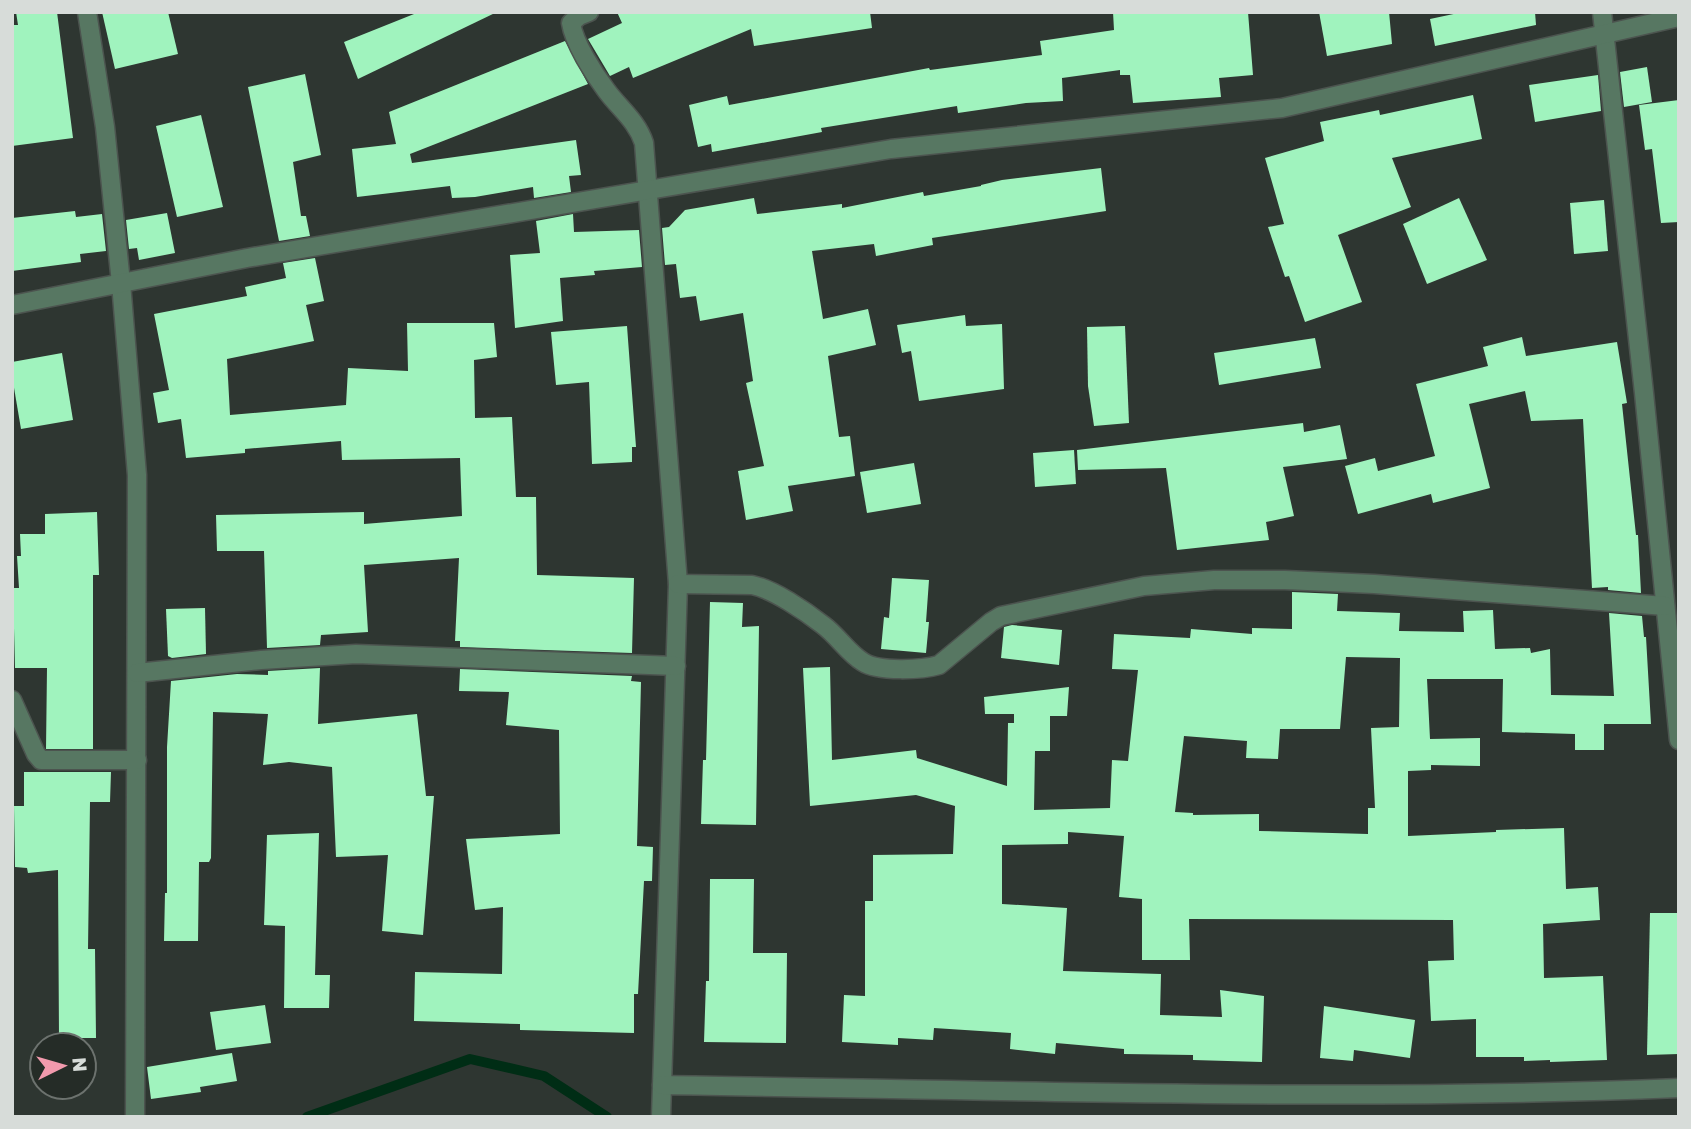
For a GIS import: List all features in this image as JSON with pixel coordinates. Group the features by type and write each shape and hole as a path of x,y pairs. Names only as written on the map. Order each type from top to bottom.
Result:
{"street":[{"path":"87,12 105,127 137,475 135,1117"},
{"path":"589,12 571,23 572,34 605,90 641,133 650,190 678,584 661,1117"},
{"path":"1602,12 1679,740"},
{"path":"12,305 234,260 928,145 1282,108 1679,17"},
{"path":"678,584 764,587 824,625 856,656 875,667 929,668 939,665 1001,616 1143,586 1214,580 1374,584 1665,607"},
{"path":"137,673 261,660 356,654 676,666"},
{"path":"12,700 41,760 137,760"},
{"path":"662,1085 1380,1094 1679,1088"}],"building":[{"path":"16,12 57,12 73,138 12,146 12,25 18,25"},
{"path":"102,12 168,12 178,54 115,69"},
{"path":"419,12 497,12 358,79 344,42"},
{"path":"617,12 870,12 872,28 754,46 751,29 633,78 629,67 610,76 588,39 622,23"},
{"path":"1113,12 1248,12 1253,75 1219,78 1221,97 1133,103 1130,75 1120,75 1120,70 1062,78 1063,101 1026,103 958,113 957,106 821,128 822,132 712,152 711,144 698,147 689,105 727,96 729,105 929,68 930,70 1042,55 1040,41 1114,30"},
{"path":"1319,12 1389,12 1392,44 1327,56"},
{"path":"1463,12 1535,12 1536,25 1435,46 1430,19"},
{"path":"565,41 588,84 410,154 412,163 576,140 581,175 569,176 571,192 534,198 533,187 475,197 452,198 450,186 357,197 352,149 396,144 389,112"},
{"path":"1647,67 1652,102 1624,107 1620,72"},
{"path":"305,74 321,155 293,162 301,216 306,216 310,236 279,241 248,87"},
{"path":"1598,75 1601,111 1535,122 1529,85"},
{"path":"1473,95 1482,139 1392,158 1411,207 1338,235 1362,302 1305,322 1289,276 1285,277 1268,227 1284,224 1265,158 1324,141 1320,122 1379,110 1380,115"},
{"path":"1679,100 1679,222 1661,223 1652,149 1645,150 1639,105"},
{"path":"201,115 223,207 177,217 156,126"},
{"path":"1101,168 1106,211 932,238 933,245 876,256 874,244 812,251 823,319 868,309 876,345 828,356 839,437 850,436 855,476 788,486 793,511 746,520 738,471 764,466 746,383 753,381 743,313 700,321 696,296 680,298 676,264 665,265 662,228 669,227 685,210 754,198 757,214 842,204 842,208 923,192 924,196 1002,180"},
{"path":"1459,198 1487,260 1427,284 1403,224"},
{"path":"1604,200 1608,251 1574,254 1570,203"},
{"path":"75,211 76,217 102,214 106,251 80,254 81,262 12,271 12,218"},
{"path":"167,213 175,253 139,260 137,248 129,249 126,220"},
{"path":"573,214 574,232 639,230 642,267 594,271 595,275 560,278 563,321 515,328 510,255 540,253 536,221"},
{"path":"315,258 324,301 306,305 314,341 227,359 230,415 346,405 348,368 408,371 407,323 494,323 497,357 474,360 475,418 512,417 516,497 536,497 537,575 634,578 632,653 460,647 460,641 455,641 459,558 364,565 368,632 321,635 320,645 267,648 264,551 217,551 216,515 364,512 364,524 462,516 460,458 342,460 341,441 245,449 245,453 186,458 181,419 158,423 153,393 169,390 154,314 247,296 245,287 286,278 283,263"},
{"path":"965,315 966,326 1002,324 1004,389 919,401 911,351 902,353 897,325"},
{"path":"627,326 636,447 632,447 632,462 592,464 589,382 556,385 551,332"},
{"path":"1125,326 1129,423 1094,426 1088,386 1087,327"},
{"path":"1522,337 1526,356 1617,342 1627,403 1622,404 1638,535 1641,593 1608,590 1608,587 1592,588 1583,419 1531,421 1525,391 1469,404 1490,488 1433,503 1431,494 1358,514 1345,466 1375,458 1378,471 1435,456 1416,384 1488,366 1483,347"},
{"path":"1315,338 1321,368 1219,385 1214,353"},
{"path":"62,353 73,420 21,429 12,362"},
{"path":"1303,423 1304,432 1340,425 1347,459 1283,467 1294,516 1266,522 1269,540 1177,550 1166,468 1078,470 1077,450"},
{"path":"1074,450 1076,484 1035,487 1033,453"},
{"path":"914,463 921,504 867,513 860,472"},
{"path":"97,512 99,575 93,575 93,749 46,749 47,668 15,668 13,588 19,588 17,556 21,556 20,534 45,534 45,514"},
{"path":"892,578 929,580 926,653 881,649 884,617 889,618"},
{"path":"1292,592 1338,594 1337,611 1400,613 1399,631 1464,632 1463,611 1493,610 1495,649 1530,648 1531,653 1550,649 1551,695 1614,696 1609,613 1642,616 1646,637 1651,724 1604,724 1604,750 1575,750 1575,734 1502,732 1503,679 1427,679 1430,739 1480,738 1480,766 1431,765 1431,770 1408,771 1408,836 1564,828 1566,889 1598,887 1600,920 1543,924 1544,978 1603,976 1607,1060 1550,1062 1524,1061 1524,1057 1476,1057 1476,1019 1431,1021 1428,961 1454,960 1453,920 1189,919 1190,960 1142,960 1142,899 1119,897 1124,836 1068,832 1068,844 1002,845 1002,904 1067,908 1063,971 1161,974 1160,1015 1222,1017 1220,990 1264,996 1262,1062 1193,1060 1193,1055 1124,1054 1124,1049 1056,1043 1055,1054 1010,1049 1011,1033 934,1028 933,1040 898,1038 898,1045 842,1042 844,995 865,996 865,901 873,901 873,855 953,854 955,806 916,795 810,806 803,668 830,667 832,760 916,750 917,758 1007,786 1008,723 1014,723 1014,714 985,714 984,697 1069,687 1067,716 1050,716 1050,751 1035,751 1034,810 1110,808 1112,760 1128,761 1138,670 1112,669 1114,634 1190,638 1191,629 1252,634 1252,628 1292,629","holes":["1346,657 1400,658 1399,727 1371,728 1375,808 1368,808 1368,834 1259,831 1259,814 1193,815 1175,812 1184,736 1247,741 1246,758 1278,759 1280,729 1340,729"]},
{"path":"710,602 743,603 742,627 759,626 756,825 701,824 703,760 706,760"},
{"path":"205,608 206,654 172,658 168,656 166,609"},
{"path":"1012,625 1062,630 1059,665 1001,658 1004,627"},
{"path":"320,668 318,724 417,714 426,796 434,796 423,935 382,931 388,855 336,857 332,767 289,762 263,765 268,714 213,712 211,858 209,862 199,862 198,941 164,941 167,893 167,747 171,681 237,674 268,675 268,671"},
{"path":"460,669 632,676 631,681 641,682 637,846 653,847 652,881 644,881 638,994 634,994 634,1033 520,1030 520,1024 414,1021 415,972 502,974 503,907 475,910 466,839 560,834 559,730 506,725 509,692 459,691"},
{"path":"24,772 111,772 110,802 90,802 88,949 95,949 96,1031 59,1031 58,870 28,873 27,868 15,867 14,806 24,806"},
{"path":"319,833 315,975 330,975 329,1008 284,1008 285,926 264,925 267,835"},
{"path":"710,879 754,879 753,953 787,953 786,1043 704,1042 706,981 709,981"},
{"path":"1650,913 1679,913 1679,1054 1647,1055"},
{"path":"265,1005 271,1043 216,1050 210,1012"},
{"path":"1324,1006 1415,1020 1410,1058 1354,1050 1353,1061 1320,1058"},
{"path":"232,1053 237,1081 200,1087 201,1092 151,1099 147,1067"}],"waterway":[{"path":"307,1117 470,1059 544,1076 607,1117"}]}
